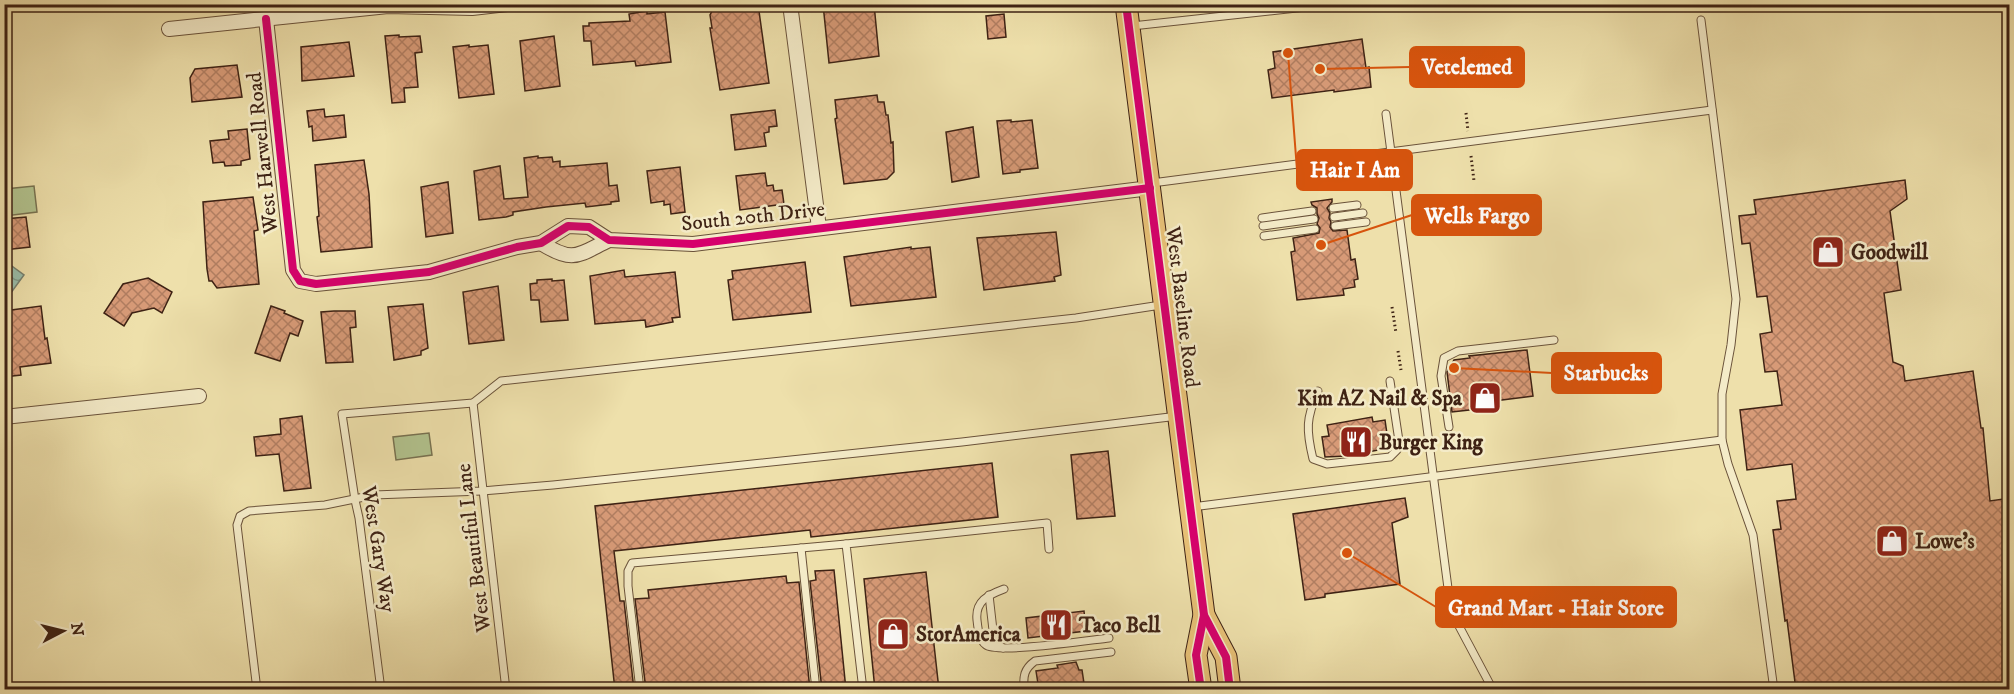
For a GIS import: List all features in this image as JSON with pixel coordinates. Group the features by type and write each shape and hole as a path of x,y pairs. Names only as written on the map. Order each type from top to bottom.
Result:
{"main road":[{"name":"West Baseline Road","path":"1126,4 1204,615 1196,655 1201,690"},
{"name":"West Baseline Road","path":"1204,615 1226,657 1230,690"}],"street":[{"path":"169,29 388,6 472,8 507,4"},
{"path":"790,4 819,228"},
{"name":"West Harwell Road","path":"266,19 293,270 300,281"},
{"name":"South 20th Drive","path":"300,281 316,284 429,272 518,247 542,243 561,229 578,225 589,227 609,240 693,244 1149,185"},
{"path":"542,243 555,252 568,256 583,254 609,240"},
{"path":"4,417 199,396"}],"lane":[{"path":"1129,26 1334,4"},
{"path":"1701,20 1736,299 1722,394 1722,440 1753,535 1774,690"},
{"path":"1149,185 1712,111"},
{"path":"1386,114 1451,611 1493,690"},
{"path":"1333,208 1357,205"},
{"path":"1334,217 1363,213"},
{"path":"1263,222 1313,215"},
{"path":"1335,226 1366,222"},
{"path":"1264,236 1315,229"},
{"path":"473,403 501,381 1065,319 1164,305"},
{"path":"1449,427 1441,376 1444,358 1458,351 1554,340"},
{"path":"1318,391 1307,425 1307,436 1313,459 1327,464 1390,456 1396,450 1399,441 1390,381"},
{"name":"West Gary Way","path":"381,690 367,574 342,414 473,403"},
{"name":"West Beautiful Lane","path":"473,403 506,690"},
{"path":"257,690 237,525 240,516 249,511 354,500 374,495 482,491 553,485 962,442 1178,416"},
{"path":"1190,507 1722,440"},
{"path":"640,690 628,586 628,571 632,563 1047,523 1049,549"},
{"path":"846,544 863,690"},
{"path":"801,548 816,690"},
{"path":"1004,589 989,595 980,602 977,610 978,632 985,645 991,648 1004,649 1109,638"},
{"path":"989,595 994,639 1004,649"},
{"path":"1024,690 1023,677 1028,666 1035,661 1111,652"}],"path":[{"path":"1466,113 1468,133"},
{"path":"1471,156 1474,182"},
{"path":"1476,200 1480,227"},
{"path":"1392,307 1395,333"},
{"path":"1398,351 1401,370"}],"green space":[{"path":"34,186 37,212 5,216 5,189"},
{"path":"429,433 432,455 396,460 393,437"}],"water":[{"path":"5,261 24,275 5,301 4,263"}],"building":[{"path":"758,4 769,83 720,90 710,15 715,6"},
{"path":"823,4 874,4 879,56 829,63"},
{"path":"647,11 647,14 665,12 671,62 636,66 635,61 593,65 591,41 584,41 583,26 589,26 589,23 630,21 629,14"},
{"path":"1004,14 1006,37 988,39 986,16"},
{"path":"399,35 399,37 420,36 422,52 415,53 418,87 404,88 405,102 392,103 385,36"},
{"path":"554,36 560,86 525,91 520,41"},
{"path":"1362,39 1371,87 1272,98 1268,70 1275,68 1273,52"},
{"path":"349,42 354,76 302,81 301,47"},
{"path":"469,45 469,47 488,45 494,94 459,98 453,47"},
{"path":"237,65 242,97 192,102 190,78 195,69"},
{"path":"877,95 878,102 884,102 886,115 888,115 891,143 893,142 894,172 887,179 844,184 835,119 837,118 835,100"},
{"path":"324,109 325,117 344,115 346,137 313,141 312,126 309,127 307,111"},
{"path":"775,110 777,126 769,127 769,132 764,133 766,146 735,150 731,115"},
{"path":"1011,120 1011,122 1032,120 1038,168 1003,174 997,121"},
{"path":"973,127 979,177 952,182 946,132"},
{"path":"247,129 250,159 241,161 241,165 225,166 224,162 213,163 210,141 229,139 228,131"},
{"path":"538,156 538,158 552,157 553,162 560,161 560,167 607,163 609,186 617,185 619,201 586,207 585,203 546,207 513,212 513,215 506,217 479,220 474,171 500,166 504,199 528,197 524,158"},
{"path":"364,160 369,194 372,247 321,252 315,165"},
{"path":"680,167 685,212 671,214 670,204 664,205 664,201 651,203 647,171"},
{"path":"765,173 767,186 773,185 774,191 782,190 784,204 740,210 736,176"},
{"name":"Lowe's","path":"1905,180 1907,199 1890,211 1901,290 1884,293 1893,362 1903,366 1905,381 1973,371 1981,428 1983,428 1990,501 2010,498 2010,690 1820,690 1820,687 1796,690 1773,530 1781,529 1777,501 1796,499 1792,464 1747,470 1740,410 1782,405 1777,371 1765,372 1760,334 1772,332 1767,296 1757,297 1750,243 1742,244 1739,216 1756,214 1754,200"},
{"path":"448,182 453,233 426,237 421,187"},
{"path":"253,197 258,230 254,231 259,284 217,288 212,281 209,281 207,269 203,202"},
{"path":"1332,199 1327,208 1330,213 1330,227 1333,231 1347,230 1351,260 1355,259 1358,279 1354,280 1355,287 1343,289 1344,295 1297,300 1291,252 1295,251 1293,238 1319,233 1317,208 1311,202"},
{"path":"26,217 30,247 4,250 4,219"},
{"path":"1056,232 1061,275 1054,277 1055,281 984,290 977,238"},
{"path":"911,247 911,249 930,247 936,297 851,306 844,257"},
{"path":"805,262 811,312 733,320 728,280 733,279 732,271"},
{"path":"624,270 625,277 675,272 680,317 672,318 673,322 646,327 645,320 595,324 590,276"},
{"path":"148,278 172,292 162,313 154,308 132,313 124,326 104,313 123,284"},
{"path":"552,279 552,281 564,280 568,320 541,322 539,300 531,300 530,284 537,283 537,280"},
{"path":"498,286 504,340 469,344 463,292"},
{"path":"423,304 428,348 421,351 421,355 394,360 388,307"},
{"path":"41,306 51,363 20,367 21,375 4,377 4,311"},
{"path":"271,306 303,321 298,336 290,333 280,361 255,353"},
{"path":"355,311 356,327 350,328 353,362 326,363 321,312"},
{"path":"1527,350 1533,396 1478,403 1478,409 1452,412 1447,372 1454,360 1470,358 1469,356"},
{"path":"302,416 311,488 284,491 279,454 256,456 254,437 281,434 280,419"},
{"name":"Burger King","path":"1372,417 1373,422 1385,420 1389,448 1347,456 1325,457 1322,437 1329,436 1327,425"},
{"path":"1108,451 1115,516 1077,519 1071,455"},
{"path":"992,463 998,517 811,537 810,530 614,551 620,601 624,601 634,690 615,690 595,506"},
{"path":"1405,498 1408,517 1392,523 1400,584 1325,594 1325,597 1305,600 1293,514"},
{"path":"834,570 846,690 822,690 810,581 816,580 815,571"},
{"path":"926,572 939,690 875,690 864,579"},
{"path":"786,576 787,583 799,582 810,690 646,690 635,599 649,598 648,590"},
{"name":"Taco Bell","path":"1084,611 1086,631 1028,638 1026,618"},
{"path":"1076,662 1079,670 1082,670 1085,690 1039,690 1036,671 1058,668 1057,665"}],"cycle path":[{"path":"1126,4 1204,615 1196,655 1201,690"},
{"path":"266,19 293,270 300,281 316,284 429,272 517,247 541,243 568,226 589,227 609,240 693,244 1150,188"},
{"path":"1204,615 1226,657 1230,690"}],"place":[{"name":"Hair I Am","path":"1288,53"},
{"name":"Vetelemed","path":"1320,69"},
{"name":"Wells Fargo","path":"1321,245"},
{"name":"Goodwill","path":"1828,252"},
{"name":"Starbucks","path":"1454,368"},
{"name":"Kim AZ Nail & Spa","path":"1485,398"},
{"name":"Burger King","path":"1356,442"},
{"name":"Lowe's","path":"1892,541"},
{"name":"Grand Mart - Hair Store","path":"1347,553"},
{"name":"Taco Bell","path":"1056,625"},
{"name":"StorAmerica","path":"893,634"}]}
